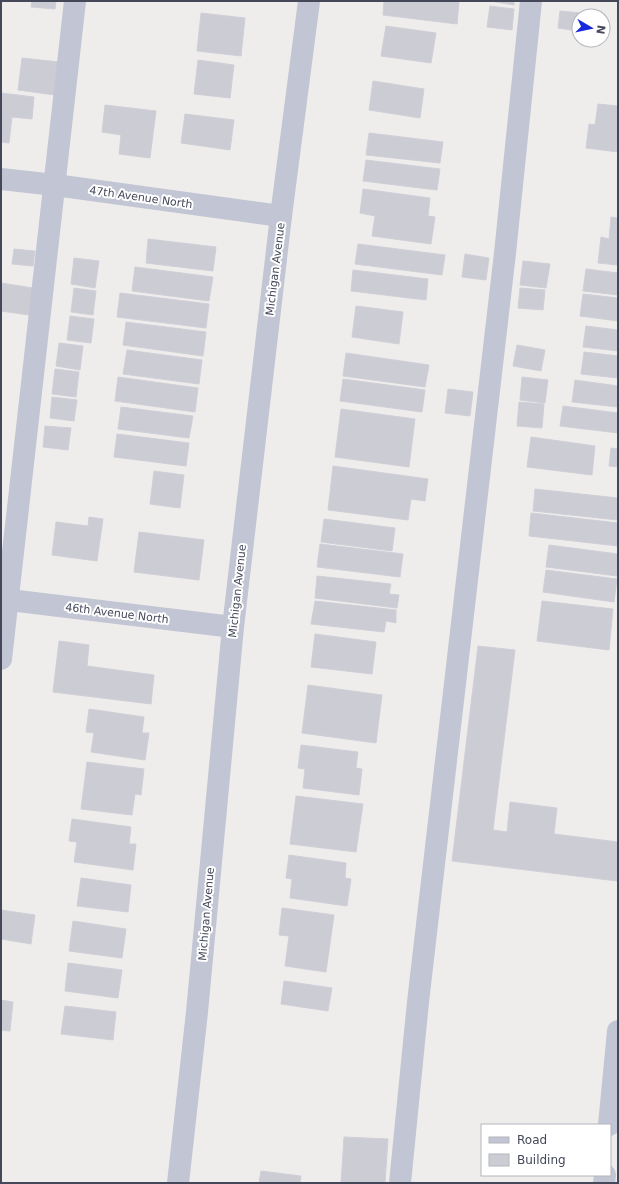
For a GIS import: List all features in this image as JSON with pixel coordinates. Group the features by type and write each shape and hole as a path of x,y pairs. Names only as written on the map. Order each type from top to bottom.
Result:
{"street":[{"path":"1,659 4,599 75,1"},
{"name":"Michigan Avenue","path":"178,1183 197,1004 233,627 281,216 309,1"},
{"path":"400,1183 418,1002 505,253 531,1"},
{"name":"47th Avenue North","path":"1,179 281,216"},
{"name":"46th Avenue North","path":"4,599 233,627"},
{"path":"610,1124 618,1031"}],"building":[{"path":"32,1 56,1 55,9 31,7"},
{"path":"384,1 459,2 457,24 383,15"},
{"path":"490,1 514,1 514,5"},
{"path":"490,6 514,9 512,30 487,27"},
{"path":"560,11 571,12 571,30 558,28"},
{"path":"201,13 245,18 241,56 197,51"},
{"path":"386,26 436,33 431,63 381,56"},
{"path":"22,58 59,62 55,95 18,90"},
{"path":"198,60 234,65 230,98 194,94"},
{"path":"373,81 424,89 420,118 369,110"},
{"path":"1,93 34,97 32,119 12,117 9,143 1,142"},
{"path":"598,104 618,106 618,152 586,148 589,124 595,125"},
{"path":"105,105 156,111 150,158 119,154 121,135 102,132"},
{"path":"185,114 234,120 230,150 181,143"},
{"path":"369,133 443,142 440,163 366,155"},
{"path":"366,160 440,169 437,190 363,181"},
{"path":"363,189 430,198 428,216 435,217 431,244 372,236 375,216 360,213"},
{"path":"611,217 618,218 618,265 598,263 601,237 609,239"},
{"path":"148,239 216,247 213,271 146,263"},
{"path":"358,244 445,255 442,275 355,264"},
{"path":"14,249 35,251 33,266 12,264"},
{"path":"465,254 489,258 486,280 462,277"},
{"path":"74,258 99,261 95,288 71,284"},
{"path":"523,261 550,264 546,288 520,285"},
{"path":"135,267 213,277 209,301 132,291"},
{"path":"586,269 618,273 618,295 583,291"},
{"path":"353,270 428,279 426,300 351,291"},
{"path":"1,283 33,288 29,315 1,311"},
{"path":"74,288 96,291 93,315 71,312"},
{"path":"520,288 545,290 543,310 518,308"},
{"path":"120,293 209,304 206,328 117,317"},
{"path":"583,294 618,298 618,321 580,316"},
{"path":"356,306 403,312 399,344 352,337"},
{"path":"70,316 94,319 91,343 67,340"},
{"path":"126,322 206,332 203,356 123,345"},
{"path":"586,326 618,330 618,351 583,347"},
{"path":"59,343 83,346 80,370 56,366"},
{"path":"517,345 545,350 541,371 513,366"},
{"path":"127,350 202,360 199,384 123,374"},
{"path":"584,352 618,356 618,378 581,374"},
{"path":"346,353 429,365 425,387 343,376"},
{"path":"55,369 79,372 76,397 52,394"},
{"path":"118,377 198,388 195,412 115,401"},
{"path":"522,377 548,380 545,403 520,400"},
{"path":"343,379 425,390 422,412 340,401"},
{"path":"575,380 618,386 618,407 572,402"},
{"path":"448,389 473,392 470,416 445,413"},
{"path":"52,397 77,400 74,421 50,418"},
{"path":"519,402 544,404 542,428 517,426"},
{"path":"563,406 618,413 618,433 560,426"},
{"path":"121,407 193,416 189,438 118,429"},
{"path":"341,409 415,419 409,467 335,457"},
{"path":"45,426 71,428 68,450 43,447"},
{"path":"117,434 189,443 186,466 114,457"},
{"path":"531,437 595,446 592,475 527,467"},
{"path":"611,448 618,449 618,467 609,466"},
{"path":"333,466 428,479 425,501 411,499 408,520 328,510"},
{"path":"154,471 184,475 180,508 150,504"},
{"path":"535,489 618,498 618,520 533,511"},
{"path":"531,513 618,523 618,546 529,536"},
{"path":"89,517 103,519 97,561 52,555 56,522 88,526"},
{"path":"324,519 395,528 392,551 321,542"},
{"path":"139,532 204,540 199,580 134,572"},
{"path":"320,544 403,554 400,577 317,567"},
{"path":"549,545 618,554 617,576 546,567"},
{"path":"546,570 617,579 614,602 543,592"},
{"path":"317,576 391,584 389,594 399,595 397,608 315,598"},
{"path":"315,601 396,610 396,623 386,621 384,632 311,624"},
{"path":"542,601 613,609 609,650 537,641"},
{"path":"315,634 376,642 372,674 311,667"},
{"path":"59,641 89,645 87,666 154,675 151,704 53,692"},
{"path":"478,646 515,650 493,830 507,832 510,802 557,808 554,834 618,842 617,881 452,861"},
{"path":"308,685 382,695 376,743 302,733"},
{"path":"89,709 144,717 142,733 149,733 145,760 91,752 94,733 86,732"},
{"path":"301,745 358,752 356,768 362,769 359,795 303,788 305,769 298,768"},
{"path":"87,762 144,769 141,795 135,794 132,815 81,809"},
{"path":"296,796 363,804 356,852 290,844"},
{"path":"72,819 131,827 129,844 136,844 133,870 74,862 77,842 69,841"},
{"path":"289,855 346,863 345,878 351,879 347,906 290,898 292,879 286,878"},
{"path":"81,878 131,885 128,912 77,906"},
{"path":"282,908 334,915 326,972 285,966 289,936 279,935"},
{"path":"1,910 35,915 31,944 1,939"},
{"path":"73,921 126,929 122,958 69,951"},
{"path":"68,963 122,970 118,998 65,991"},
{"path":"284,981 332,988 328,1011 281,1004"},
{"path":"1,1000 13,1002 10,1031 1,1030"},
{"path":"65,1006 116,1012 113,1040 61,1034"},
{"path":"344,1137 388,1139 385,1183 341,1183"},
{"path":"261,1171 301,1176 300,1183 259,1183"}]}
